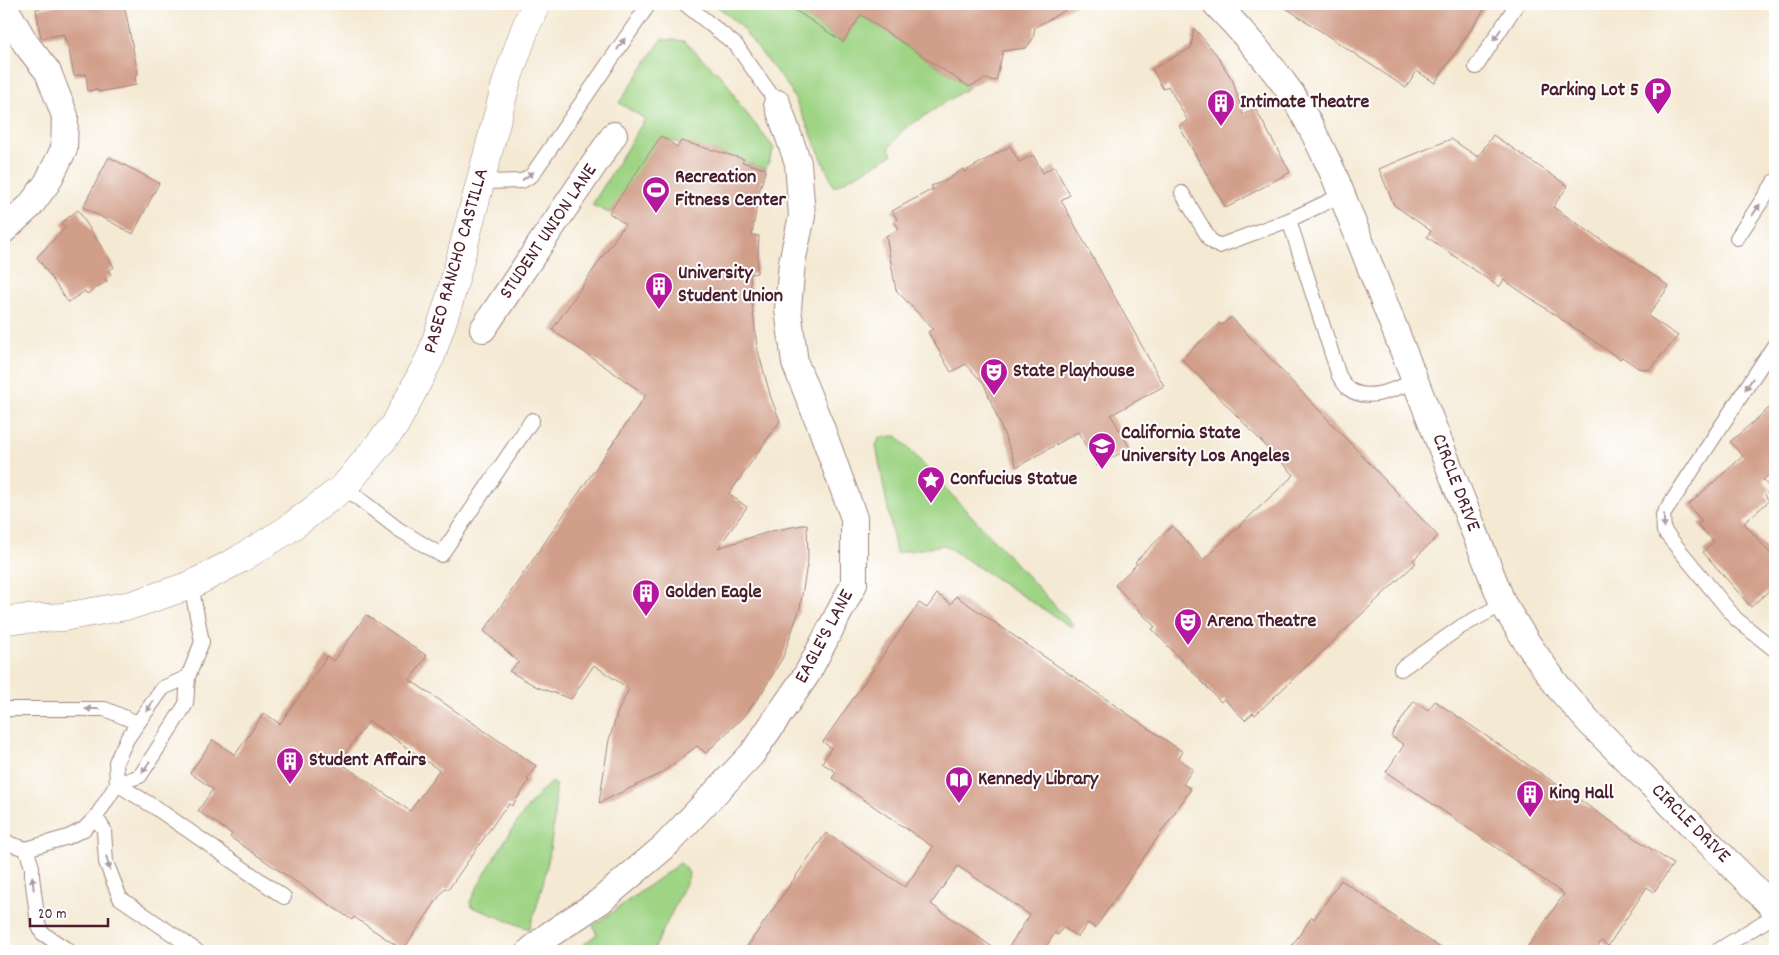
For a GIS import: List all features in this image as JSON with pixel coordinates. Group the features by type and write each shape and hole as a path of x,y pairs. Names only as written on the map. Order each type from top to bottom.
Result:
{"street":[{"name":"PASEO RANCHO CASTILLA","path":"4,620 63,617 132,604 191,584 240,559 287,530 344,487 395,425 431,356 450,298 506,80 536,4"},
{"name":"CIRCLE DRIVE","path":"1216,4 1248,37 1291,94 1317,139 1342,194 1503,604 1559,688 1591,724 1775,909"},
{"path":"4,6 26,44 48,72 66,116 64,149 47,183 30,206 4,230"},
{"name":"EAGLE'S LANE","path":"547,946 664,847 752,754 807,674 854,584 854,518 821,427 795,363 788,309 792,262 802,216 798,163 777,103"},
{"name":"STUDENT UNION LANE","path":"483,330 614,136"}],"lane":[{"path":"481,182 522,181 532,176 649,4"},
{"path":"684,4 736,44 777,103"},
{"path":"1476,67 1517,4"},
{"path":"1737,238 1775,181"},
{"path":"1182,193 1210,240 1219,246 1289,220 1342,194"},
{"path":"1289,220 1339,376 1349,389 1362,395 1388,391 1416,381"},
{"path":"1775,344 1663,515 1664,532 1736,620 1775,650"},
{"path":"344,487 398,529 441,555 532,420"},
{"path":"117,784 140,776 186,704 188,677 202,642 191,584"},
{"path":"1401,669 1462,626 1503,604"},
{"path":"4,839 10,844 26,850 68,837 84,829 96,817 117,784 116,762 127,739 162,688 188,677"},
{"path":"4,711 9,709 106,709 138,723"},
{"path":"117,784 156,808 284,897"},
{"path":"96,817 104,830 106,862 120,898 197,951"},
{"path":"26,850 32,867 38,924 42,933 69,951"},
{"path":"1717,951 1775,915"}],"green space":[{"path":"715,4 786,4 843,42 861,15 969,87 903,130 889,148 892,155 834,187 790,89 740,26"},
{"path":"662,39 684,41 726,81 739,104 774,148 766,169 665,139 609,213 592,205 645,119 619,103"},
{"path":"897,436 1073,625 1071,627 944,545 896,553 876,445 880,437"},
{"path":"553,782 556,785 552,840 545,876 529,929 472,907 470,902 476,890 507,837 532,802"},
{"path":"680,863 689,873 688,879 653,951 590,951 580,947 597,934 593,926"}],"building":[{"path":"65,4 124,4 138,74 135,75 136,85 98,92 97,89 88,91 86,74 74,76 67,40 65,41 64,34 41,38 36,9"},
{"path":"786,4 1077,4 1035,27 1033,39 1026,48 1003,51 996,81 985,79 969,87 861,15 843,42"},
{"path":"1280,4 1488,4 1435,83 1417,71 1406,88"},
{"name":"Intimate Theatre","path":"1194,28 1216,54 1233,81 1243,115 1255,108 1290,172 1226,208 1179,126 1188,121 1168,86 1163,89 1152,69 1191,48"},
{"path":"1493,135 1568,186 1553,207 1669,286 1648,316 1678,336 1649,370 1638,368 1622,357 1620,359 1504,280 1499,287 1427,237 1431,231 1394,205 1379,169 1451,139 1478,157"},
{"path":"661,136 677,147 681,141 744,159 742,162 766,169 759,192 752,235 759,236 757,273 750,274 751,294 757,347 771,398 780,421 729,494 747,507 718,548 772,531 807,524 808,558 800,608 783,657 761,694 744,716 706,753 697,746 660,774 599,803 609,740 618,711 629,689 594,665 571,699 537,687 509,671 519,662 484,631 646,395 552,330 625,224 609,213"},
{"path":"1010,146 1019,162 1033,155 1043,173 1054,166 1070,195 1061,200 1164,386 1111,415 1130,448 1097,466 1078,432 1017,467 984,384 966,364 951,372 928,332 933,329 896,290 886,236 899,229 894,221 897,219 892,211 933,189 931,186 947,180 963,169 964,172"},
{"path":"109,157 159,183 133,234 83,207"},
{"path":"78,210 114,267 108,271 111,274 105,278 107,281 87,294 85,291 68,302 37,257 65,228 61,223"},
{"path":"1231,317 1438,536 1413,560 1416,563 1255,715 1253,713 1245,720 1224,699 1221,702 1152,629 1155,627 1115,585 1137,564 1135,562 1172,526 1203,560 1294,475 1182,359 1220,323 1222,325"},
{"path":"1775,403 1775,470 1763,480 1771,489 1765,495 1769,501 1744,523 1775,559 1775,585 1751,607 1703,552 1714,542 1698,525 1702,521 1688,505 1743,456 1730,442"},
{"name":"Kennedy Library","path":"937,594 951,604 956,596 1183,752 1178,759 1193,769 1183,784 1191,789 1095,928 1088,923 1078,937 1063,927 1058,935 1055,933 1043,951 1006,951 1030,915 958,866 931,904 998,951 744,951 826,833 905,887 933,847 832,778 836,772 822,763 831,748 823,742 919,603 927,608"},
{"name":"Student Affairs","path":"366,615 427,656 410,680 536,766 527,779 529,781 512,806 509,804 504,809 448,890 445,888 403,950 354,917 352,920 230,837 232,834 198,811 213,789 190,773 213,740 235,755 264,713 280,724 327,656 334,661","holes":["369,721 439,770 410,811 339,762"]},
{"name":"King Hall","path":"1414,701 1428,710 1435,701 1673,864 1654,892 1647,887 1608,946 1601,941 1595,951 1525,951 1564,894 1386,772 1404,745 1391,736"},
{"path":"1341,880 1445,951 1288,951 1312,917 1314,919"}],"place":[{"name":"Parking Lot 5","path":"1658,115"},
{"name":"Intimate Theatre","path":"1221,127"},
{"name":"Recreation Fitness Center","path":"656,214"},
{"name":"University Student Union","path":"659,310"},
{"name":"State Playhouse","path":"994,396"},
{"name":"California State University Los Angeles","path":"1102,470"},
{"name":"Confucius Statue","path":"931,504"},
{"name":"Golden Eagle","path":"646,617"},
{"name":"Arena Theatre","path":"1188,646"},
{"name":"Student Affairs","path":"290,785"},
{"name":"Kennedy Library","path":"959,804"},
{"name":"King Hall","path":"1530,818"}]}
